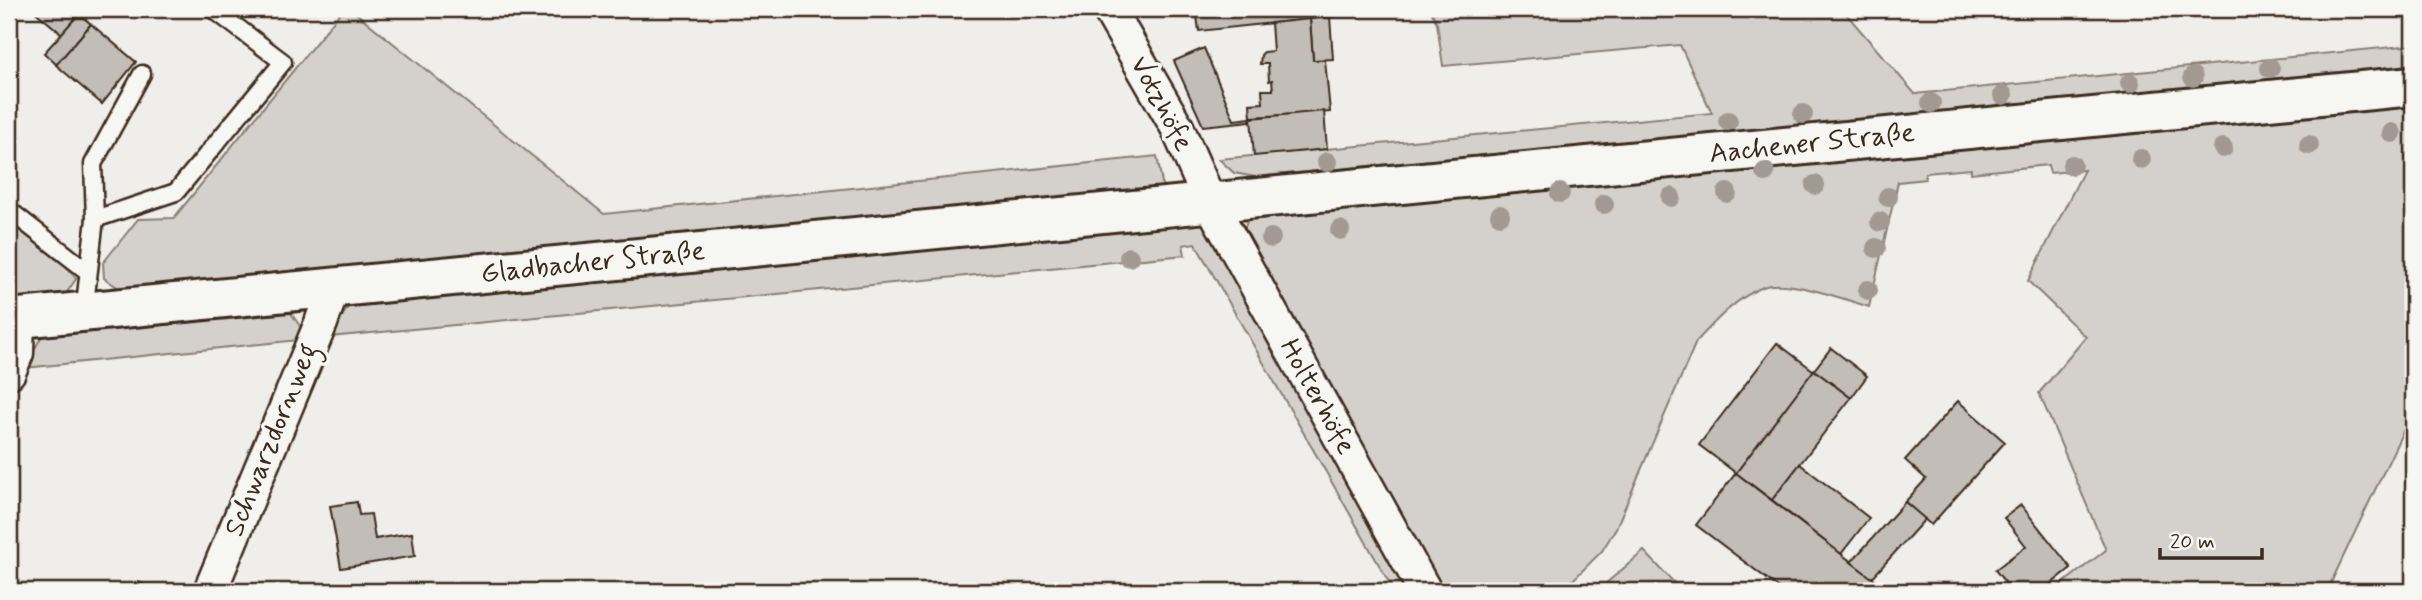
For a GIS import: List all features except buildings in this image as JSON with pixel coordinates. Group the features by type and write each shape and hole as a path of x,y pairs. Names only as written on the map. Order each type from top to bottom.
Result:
{"street":[{"name":"Votzhöfe","path":"1109,9 1177,127 1194,204"},
{"name":"Aachener Straße","path":"1194,204 2413,86"},
{"name":"Gladbacher Straße","path":"13,319 1194,204"},
{"name":"Holterhöfe","path":"1194,204 1425,591"},
{"name":"Schwarzdornweg","path":"210,591 333,288"},
{"path":"9,372 17,353 13,319"}],"lane":[{"path":"95,219 176,192 283,62 214,9"},
{"path":"84,312 95,219 93,164 142,74"},
{"path":"9,210 87,271"}],"shaded area":[{"path":"343,9 351,9 604,214 1157,156 1163,188 120,289 104,278 103,263 138,219 174,218"},
{"path":"1430,9 1842,9 1915,94 2413,45 2413,67 1255,177 1234,173 1219,159 1712,113 1680,45 1443,66 1437,23"},
{"path":"2413,106 2413,410 2327,591 2053,591 2106,550 2039,393 2086,337 2028,281 2084,170 2050,173 2048,165 1971,173 1971,169 1925,173 1925,179 1898,182 1869,307 1786,285 1763,287 1735,304 1696,342 1616,528 1602,551 1562,591 1433,591 1239,242 1248,219 1577,184"},
{"path":"9,222 67,267 76,279 65,295 9,300"},
{"path":"1205,222 1415,591 1394,591 1195,243 1183,245 1185,255 329,337 350,304"},
{"path":"288,309 309,339 24,368 43,334"},
{"path":"1644,551 1682,591 1597,591"}]}
